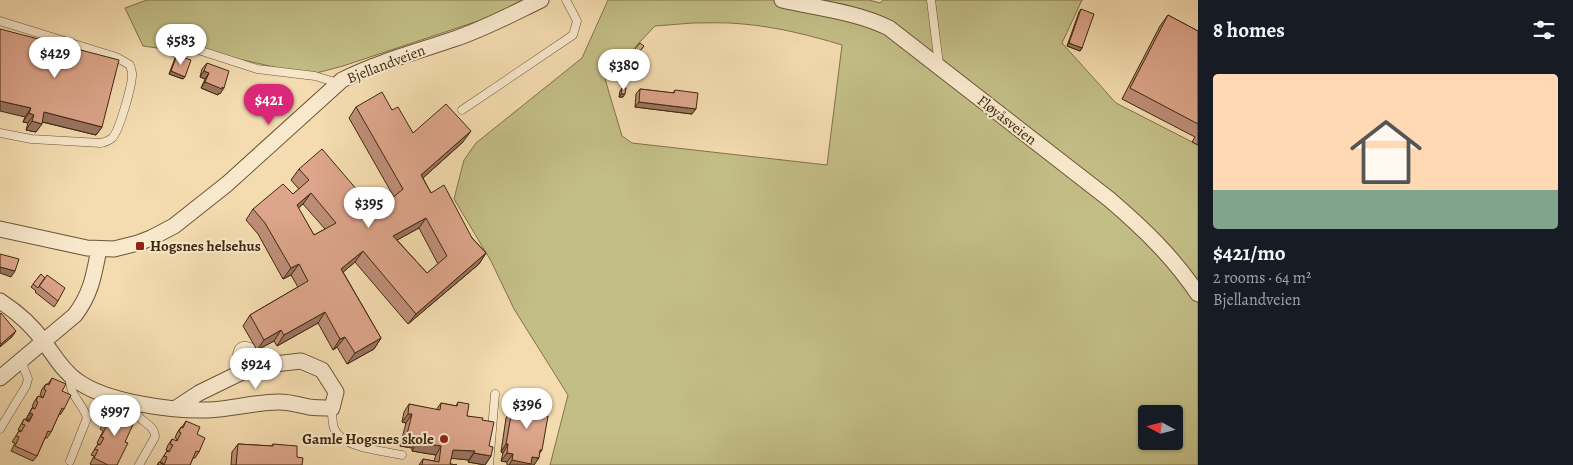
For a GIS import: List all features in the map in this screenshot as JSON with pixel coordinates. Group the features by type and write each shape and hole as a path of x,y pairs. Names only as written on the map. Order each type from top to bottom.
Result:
{"street":[{"name":"Bjellandveien","path":"0,228 87,248 99,249 114,249 151,238 174,226 227,184 338,83 359,72 495,23 541,0"},
{"name":"Fløyåsveien","path":"782,0 878,22 889,28 1144,229 1179,267 1198,294"},
{"path":"0,378 75,315 83,304 92,284 99,249"},
{"path":"0,301 27,321 45,342 58,363 70,375 88,388 103,394 131,401 176,408 207,410 278,402 311,408 332,408 336,392 322,370 301,361 274,364 238,374 198,393 176,408"}],"lane":[{"path":"462,110 573,35 577,20 566,0"},
{"path":"931,0 939,66"},
{"path":"0,21 116,57 130,65 132,72 131,85 117,131 106,142 31,139 0,133"},
{"path":"180,44 257,69 315,76 338,83"},
{"path":"238,374 236,356 238,350 243,346 249,346 254,349 259,368"},
{"path":"0,429 26,386 28,379 21,360"},
{"path":"70,375 70,389 85,411 87,418 70,461"},
{"path":"489,465 495,394"},
{"path":"131,401 139,417 155,433 155,437 139,465"},
{"path":"332,408 333,426 340,437 363,448 402,455"}],"shaded area":[{"path":"147,0 526,0 514,9 343,66 309,75 243,60 143,46 125,8"},
{"path":"608,0 869,0 880,3 883,0 1082,0 1062,43 1116,103 1198,145 1198,465 550,465 568,395 514,309 491,261 454,199 464,160 476,143 582,58","holes":["730,23 768,27 842,45 827,165 632,143 622,136 605,79 655,26"]}],"building":[{"path":"1081,9 1094,14 1082,48 1069,43"},
{"path":"1168,15 1198,31 1198,124 1130,88"},
{"path":"0,29 119,60 102,127 44,112 42,124 32,121 34,115 29,113 31,108 0,101"},
{"path":"640,43 644,46 639,52 635,49"},
{"path":"177,55 191,60 185,77 171,71"},
{"path":"207,63 229,71 224,88 222,87 222,89 205,82 209,73 204,71"},
{"path":"622,88 626,88 625,94 621,94"},
{"path":"640,89 674,93 675,90 698,93 696,109 639,102"},
{"path":"382,92 392,110 398,107 413,133 446,104 471,131 421,175 431,193 444,185 472,238 486,253 416,314 363,251 341,269 381,338 355,353 345,337 340,339 325,312 284,335 281,330 264,340 250,315 308,281 299,264 291,268 265,223 253,209 283,184 293,194 309,180 299,169 322,149 376,212 403,189 356,107","holes":["311,193 336,223 314,235 297,205","426,218 447,256 427,273 393,236"]},
{"path":"0,254 19,259 15,271 0,267"},
{"path":"41,274 45,278 38,288 33,284"},
{"path":"47,275 65,288 58,301 39,286"},
{"path":"0,314 16,331 1,344"},
{"path":"52,378 66,384 62,391 71,395 64,409 62,408 51,432 48,431 37,456 15,446 19,437 16,436 25,425 22,424 24,419 29,422 33,414 30,413 32,408 35,409 38,396 43,398 46,384 49,385"},
{"path":"523,397 542,400 541,406 547,407 546,416 548,416 542,450 540,450 539,458 532,457 531,464 512,460 513,454 507,453 508,444 506,444 512,410 514,410 516,402 522,403"},
{"name":"Gamle Hogsnes skole","path":"458,402 469,404 467,416 483,418 482,420 494,422 489,446 493,447 491,456 474,453 475,451 453,450 450,464 457,465 422,465 423,459 439,462 441,446 406,438 412,414 408,414 409,404 440,410 441,403 457,406"},
{"path":"112,406 136,418 125,442 128,443 117,465 108,465 94,458 98,450 95,449 104,438 101,437 107,425 104,424 107,418 109,420"},
{"path":"186,421 200,427 197,434 205,438 199,452 196,451 190,465 164,465 167,457 164,456 173,445 170,444 172,439 177,441 181,433 179,432 181,427 183,428"},
{"path":"238,444 297,446 297,457 303,458 302,465 236,465"}],"place":[{"name":"Hogsnes helsehus","path":"140,246"},
{"name":"Gamle Hogsnes skole","path":"444,439"}]}
